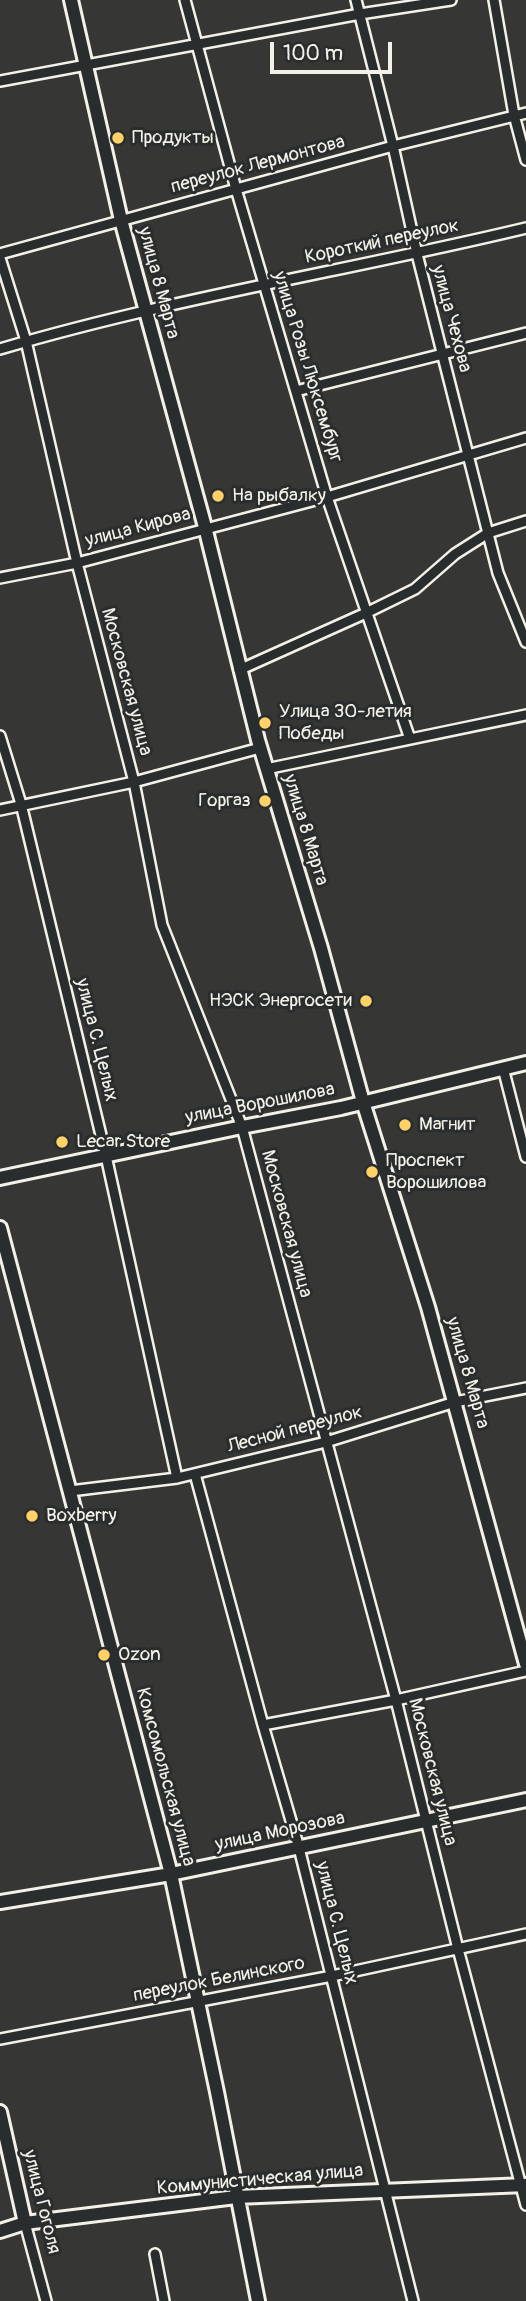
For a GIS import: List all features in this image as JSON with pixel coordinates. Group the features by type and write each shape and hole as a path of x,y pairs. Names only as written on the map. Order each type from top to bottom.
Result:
{"street":[{"name":"улица 8 Марта","path":"71,0 121,220 205,527 260,748 321,948 363,1102 456,1402 526,1664"},
{"name":"улица Розы Люксембург","path":"185,0 236,189 327,497 410,739"},
{"name":"улица Чехова","path":"356,0 498,573 526,642"},
{"path":"0,81 359,14 451,0"},
{"path":"494,0 514,116 526,160"},
{"name":"переулок Лермонтова","path":"0,256 393,146 526,113"},
{"name":"Короткий переулок","path":"0,349 146,310 264,283 417,254 526,228"},
{"name":"Московская улица","path":"0,256 26,341 77,563 134,782 162,925 242,1127 396,1700 526,2205"},
{"path":"296,391 526,333"},
{"name":"улица Кирова","path":"0,578 77,563 205,527 327,497 526,438"},
{"path":"239,670 366,614 415,589 455,554 488,533 526,521"},
{"path":"266,768 526,715"},
{"name":"улица С. Целых","path":"0,736 21,804 106,1156 177,1478"},
{"path":"0,810 134,782 260,748"},
{"name":"улица Ворошилова","path":"0,1178 363,1102 526,1063"},
{"path":"503,1068 526,1157"},
{"name":"Комсомольская улица","path":"0,1228 171,1874 258,2301"},
{"name":"Лесной переулок","path":"70,1491 195,1474 326,1442 456,1402 526,1388"},
{"name":"улица С. Целых","path":"195,1474 299,1848 413,2301"},
{"path":"263,1725 396,1700 526,1671"},
{"name":"улица Морозова","path":"0,1902 171,1874 526,1800"},
{"name":"переулок Белинского","path":"0,2039 332,1976 526,1934"},
{"name":"улица Гоголя","path":"0,2112 25,2224 46,2301"},
{"name":"Коммунистическая улица","path":"0,2231 25,2224 236,2197 523,2185"},
{"path":"155,2254 164,2301"}],"place":[{"name":"Продукты","path":"118,138"},
{"name":"На рыбалку","path":"218,496"},
{"name":"Улица 30-летия Победы","path":"265,723"},
{"name":"Горгаз","path":"265,801"},
{"name":"НЭСК Энергосети","path":"366,1001"},
{"name":"Магнит","path":"405,1125"},
{"name":"Lecar Store","path":"62,1142"},
{"name":"Проспект Ворошилова","path":"372,1172"},
{"name":"Boxberry","path":"32,1516"},
{"name":"Ozon","path":"104,1655"}]}
